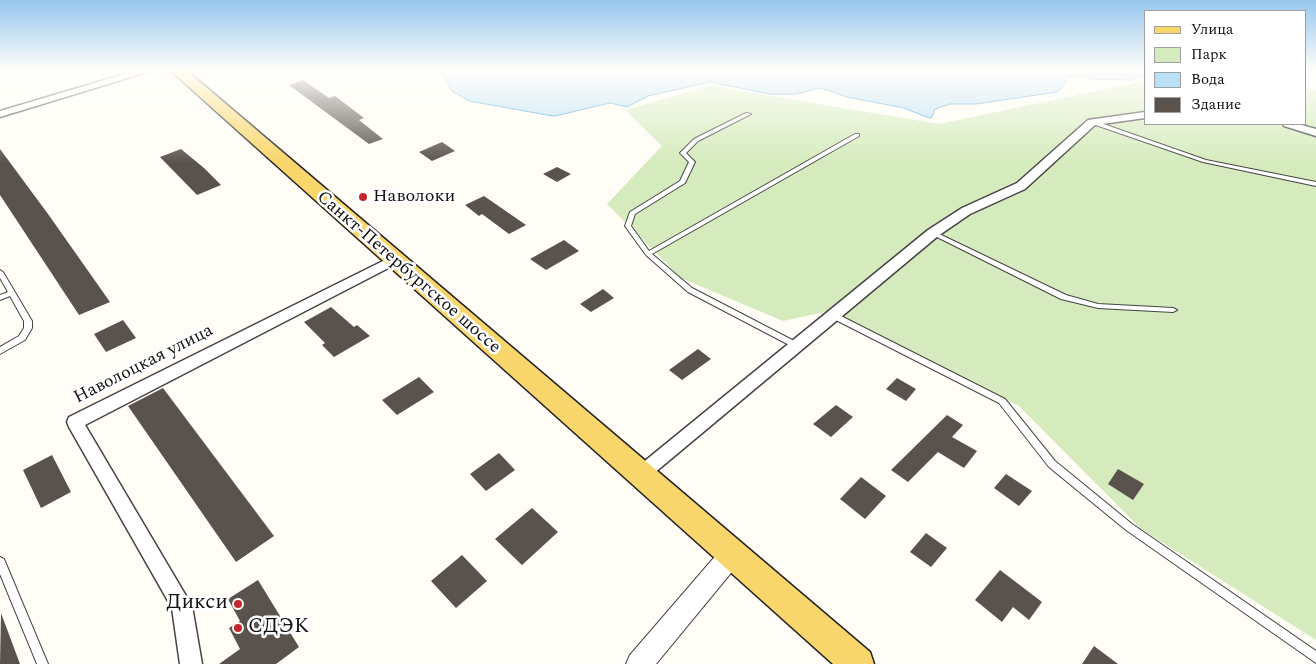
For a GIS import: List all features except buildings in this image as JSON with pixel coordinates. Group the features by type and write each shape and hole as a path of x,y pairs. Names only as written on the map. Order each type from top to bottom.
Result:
{"main road":[{"name":"Санкт-Петербургское шоссе","path":"212,101 858,664"}],"street":[{"path":"0,114 45,101"},
{"path":"641,474 795,345 933,234 966,211 1021,186 1092,122 1144,115"},
{"path":"1292,125 1316,132"},
{"name":"Наволоцкая улица","path":"191,664 182,606 75,422 393,260"},
{"path":"640,664 732,554"}],"lane":[{"path":"748,114 696,140 683,153 692,162 683,182 632,213 628,226 648,254 690,290 795,345"},
{"path":"1092,122 1205,161 1316,184"},
{"path":"648,254 857,135"},
{"path":"933,234 1064,297 1098,306 1173,310"},
{"path":"0,272 28,321 28,328 22,338 0,351"},
{"path":"0,298 12,293"},
{"path":"833,315 1002,401 1052,464 1129,527 1316,658"},
{"path":"0,563 43,664"}],"green space":[{"path":"657,101 800,101 939,124 1049,101 1144,101 1144,125 1306,125 1306,101 1316,101 1316,640 1141,529 1019,406 830,311 783,321 681,278 607,204 662,146 625,110"}],"water":[{"path":"469,101 638,101 627,107 610,103 555,116"},
{"path":"868,101 996,101 976,104 950,104 935,109 932,117 929,118 904,108"}],"place":[{"name":"Наволоки","path":"363,197"},
{"name":"Дикси","path":"238,604"},
{"name":"СДЭК","path":"238,628"}]}
